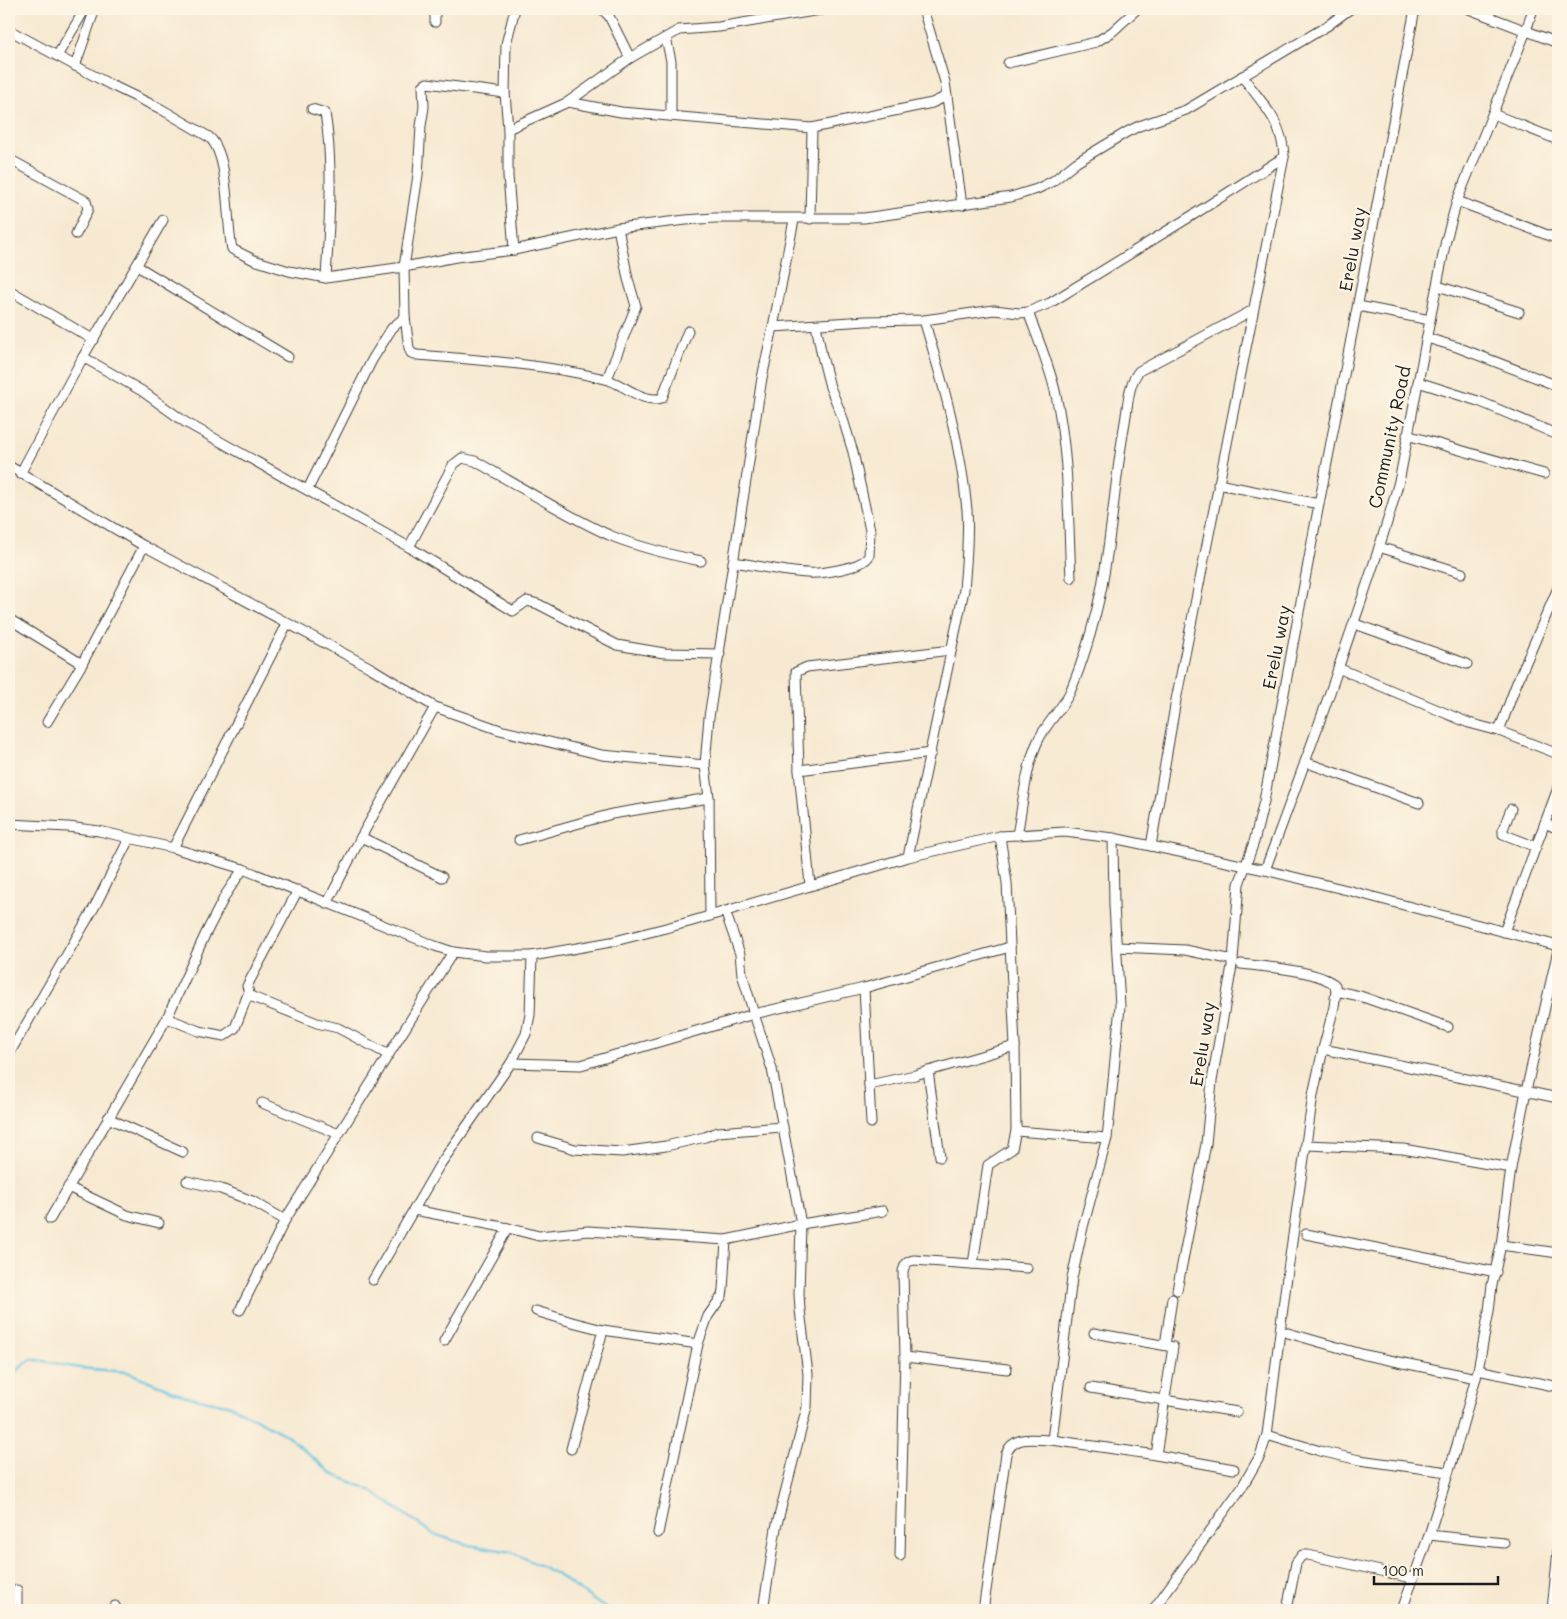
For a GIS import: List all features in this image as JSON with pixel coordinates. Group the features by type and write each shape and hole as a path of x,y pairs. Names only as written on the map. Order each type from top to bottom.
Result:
{"street":[{"path":"57,56 86,9"},
{"path":"74,66 95,9"},
{"path":"435,9 435,22"},
{"path":"514,250 508,176 508,129 505,93 506,44 515,9"},
{"path":"602,9 608,16 630,58"},
{"path":"508,129 568,102 630,58 679,30 719,26 826,9"},
{"path":"923,9 947,96 962,204"},
{"path":"1008,63 1096,42 1112,32 1137,9"},
{"path":"9,30 111,86 161,108 210,137 215,142 226,188 232,249 254,260 289,271 326,278 404,267 456,257 514,250 618,228 714,218 794,220 864,218 1011,197 1053,181 1077,162 1139,126 1186,110 1327,26 1350,9"},
{"name":"Erelu way","path":"1165,1345 1202,1162 1212,1081 1237,962 1237,898 1239,884 1254,842 1264,801 1319,504 1415,9"},
{"path":"1469,9 1558,44"},
{"name":"Community Road","path":"1265,870 1355,624 1400,477 1446,240 1457,201 1526,32 1533,9"},
{"path":"666,38 670,62 670,116"},
{"path":"1151,846 1176,700 1284,157 1283,139 1274,119 1242,76"},
{"path":"505,93 428,83 423,86 424,107 418,175 404,267 405,317 411,353 528,365 607,379 631,392 656,400 662,398 688,331"},
{"path":"568,102 621,112 812,128 932,103 947,96"},
{"path":"312,109 325,113 327,123 329,212 326,278"},
{"path":"1493,114 1558,140"},
{"path":"810,219 812,128"},
{"path":"774,327 866,321 924,320 986,310 1028,312 1058,298 1284,157"},
{"path":"9,159 86,201 88,209 76,234"},
{"path":"1457,201 1558,238"},
{"path":"20,474 83,356 164,220"},
{"path":"710,916 709,798 705,765 709,717 762,378 774,327 794,220"},
{"path":"607,379 636,306 628,279 618,228"},
{"path":"137,266 288,358"},
{"path":"1438,286 1519,312"},
{"path":"9,290 94,340"},
{"path":"1358,306 1430,320"},
{"path":"1017,835 1036,745 1042,732 1069,693 1091,628 1101,591 1118,461 1130,391 1135,376 1139,371 1253,310"},
{"path":"1028,312 1056,393 1061,420 1067,475 1071,578"},
{"path":"308,490 372,360 392,328 405,317"},
{"path":"908,857 964,590 967,551 967,512 961,458 946,394 924,320"},
{"path":"733,562 807,573 856,566 867,560 869,556 870,530 853,452 842,416 830,387 816,325"},
{"path":"1427,338 1458,347 1558,386"},
{"path":"83,356 142,391 185,422 408,547 513,611 527,601 538,604 617,645 664,653 720,654"},
{"path":"1418,382 1481,402 1558,435"},
{"path":"1408,435 1544,474"},
{"path":"408,547 453,465 462,458 475,461 611,536 672,555 701,561"},
{"path":"9,466 144,546 371,668 435,708 500,730 602,755 705,765"},
{"path":"1218,484 1319,504"},
{"path":"46,722 82,664 144,546"},
{"path":"1379,547 1462,573"},
{"path":"1499,732 1516,685 1558,588"},
{"path":"9,619 82,664"},
{"path":"173,848 287,624"},
{"path":"1355,624 1467,664"},
{"path":"810,885 799,770 796,672 807,666 951,650"},
{"path":"1338,668 1469,723 1558,754"},
{"path":"327,904 361,836 435,708"},
{"path":"799,770 931,753"},
{"path":"1305,762 1419,803"},
{"path":"1504,932 1558,788"},
{"path":"519,840 612,814 709,798"},
{"path":"1511,809 1503,829 1504,834 1536,847"},
{"path":"1545,823 1558,828"},
{"path":"9,824 68,827 99,831 173,848 244,869 298,890 327,904 454,952 486,956 532,956 611,942 710,916 908,857 1000,836 1065,832 1113,838 1265,870 1558,946"},
{"path":"361,836 442,877"},
{"path":"973,1264 988,1165 1012,1149 1016,1131 1015,1046 1007,883 1000,836"},
{"path":"1052,1440 1072,1278 1083,1227 1107,1138 1120,1006 1114,905 1113,838"},
{"path":"9,1054 95,906 130,839"},
{"path":"50,1219 167,1018 226,894 244,869"},
{"path":"167,1018 199,1032 224,1036 235,1028 248,994 247,986 298,890"},
{"path":"725,911 740,954 742,974 772,1069 792,1167 801,1224 799,1294 808,1374 807,1407 776,1528 764,1610"},
{"path":"1117,947 1185,950 1237,962 1315,976 1336,985 1334,1007 1323,1049 1306,1145 1267,1435 1260,1456 1242,1487 1153,1610"},
{"path":"511,1062 581,1065 754,1014 864,988 1010,948"},
{"path":"1402,1610 1429,1535 1477,1374 1492,1285 1501,1245 1511,1168 1526,1091 1558,950"},
{"path":"240,1310 285,1220 454,952"},
{"path":"373,1280 439,1166 511,1062 526,1034 530,1015 532,956"},
{"path":"864,988 871,1123"},
{"path":"1336,991 1360,996 1448,1026"},
{"path":"248,994 338,1028 388,1054"},
{"path":"869,1085 928,1071 1015,1046"},
{"path":"1323,1049 1558,1098"},
{"path":"928,1071 940,1157"},
{"path":"262,1103 339,1134"},
{"path":"108,1118 183,1152"},
{"path":"538,1138 575,1149 622,1152 666,1146 718,1132 783,1126"},
{"path":"1016,1131 1107,1138"},
{"path":"1306,1145 1403,1149 1511,1168"},
{"path":"186,1181 221,1189 252,1201 285,1220"},
{"path":"68,1187 127,1214 159,1223"},
{"path":"414,1210 508,1228 539,1236 588,1231 726,1240 801,1224 883,1211"},
{"path":"444,1341 508,1228"},
{"path":"1306,1234 1496,1272"},
{"path":"658,1533 698,1344 708,1316 722,1296 726,1240"},
{"path":"1501,1245 1558,1253"},
{"path":"900,1556 905,1357 904,1265 914,1260 1027,1268"},
{"path":"536,1310 603,1330 698,1344"},
{"path":"570,1450 603,1330"},
{"path":"1280,1331 1373,1357 1558,1387"},
{"path":"1094,1333 1172,1346 1166,1400 1156,1455"},
{"path":"905,1357 1007,1369"},
{"path":"1091,1388 1237,1412"},
{"path":"1267,1435 1320,1451 1359,1460 1448,1472"},
{"path":"984,1604 1006,1454 1013,1442 1020,1440 1052,1440 1156,1455 1234,1469"},
{"path":"1429,1535 1504,1543"},
{"path":"1552,1610 1558,1550"},
{"path":"1287,1610 1296,1563 1302,1555 1412,1578"},
{"path":"17,1590 17,1610"}],"waterway":[{"path":"9,1376 32,1359 80,1368 127,1372 186,1396 231,1406 288,1436 332,1474 370,1490 433,1534 469,1545 512,1552 555,1573 608,1610"}]}
